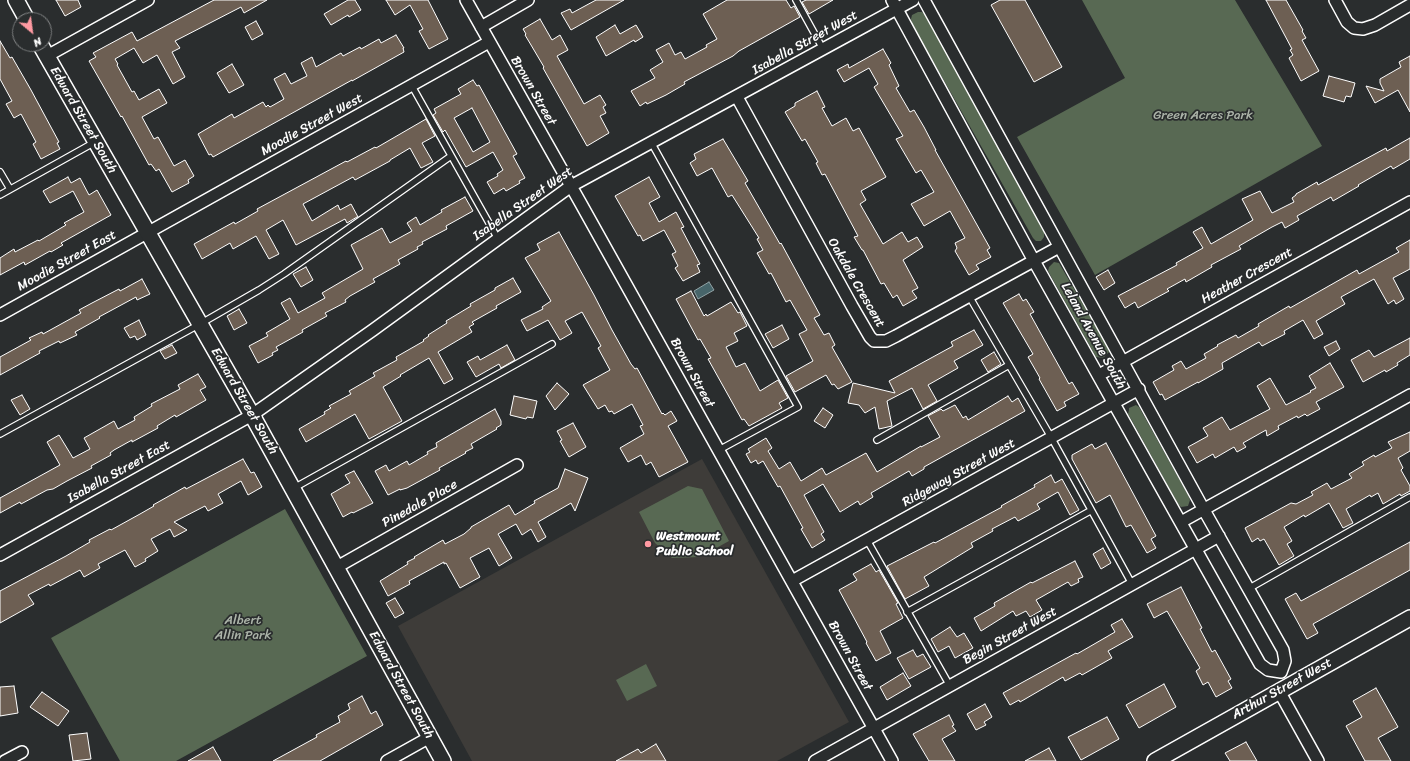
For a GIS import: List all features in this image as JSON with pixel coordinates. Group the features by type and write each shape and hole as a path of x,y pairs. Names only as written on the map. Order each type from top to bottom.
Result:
{"main road":[{"path":"16,0 23,12"},
{"name":"Edward Street South","path":"45,52 293,488 443,761"},
{"name":"Arthur Street West","path":"1155,761 1410,618"}],"street":[{"path":"52,46 148,0"},
{"name":"Brown Street","path":"466,0 892,761"},
{"path":"481,27 528,0"},
{"name":"Isabella Street West","path":"252,415 373,330 571,186 823,50 895,4 913,0"},
{"name":"Leland Avenue South","path":"895,4 1034,261 1260,664 1268,670 1281,672 1285,661 1283,650 1204,510 924,0"},
{"path":"1335,0 1347,22 1354,28 1363,29 1375,25 1410,5"},
{"name":"Moodie Street West","path":"148,232 489,42"},
{"name":"Oakdale Crescent","path":"737,96 870,337 874,340 886,341 1059,247"},
{"name":"Heather Crescent","path":"1099,375 1410,202"},
{"name":"Moodie Street East","path":"0,315 148,232"},
{"name":"Ridgeway Street West","path":"792,581 1138,389"},
{"path":"1181,522 1410,395"},
{"name":"Isabella Street East","path":"0,554 252,415"},
{"name":"Pinedale Place","path":"337,567 517,465"},
{"name":"Begin Street West","path":"815,761 1219,536"},
{"path":"1281,672 1284,688 1318,761"},
{"path":"387,761 430,737"},
{"path":"5,761 22,752"}],"lane":[{"path":"796,0 823,50"},
{"path":"412,86 498,239"},
{"path":"0,195 96,142"},
{"path":"651,142 798,406 719,450"},
{"path":"0,434 200,324 284,274 451,156"},
{"path":"0,172 10,189"},
{"path":"969,296 1051,437 1090,511 1132,584"},
{"path":"293,488 552,344"},
{"path":"877,440 1009,365"},
{"path":"1248,589 1410,497"},
{"path":"907,612 1090,511"},
{"path":"867,540 950,686"}],"shaded area":[{"name":"Westmount Public School","path":"702,459 849,722 777,761 472,761 398,626"}],"green space":[{"name":"Green Acres Park","path":"1082,0 1235,0 1322,146 1095,275 1017,137 1125,78"},
{"path":"922,12 928,17 1044,232 1044,237 1041,241 1036,241 1033,238 912,24 912,15"},
{"path":"1054,262 1059,263 1106,344 1109,352 1103,358 1096,357 1048,271 1049,267"},
{"path":"1136,405 1139,407 1188,495 1190,500 1188,506 1181,507 1178,504 1128,414 1129,408"},
{"path":"688,486 702,489 729,541 700,557 672,558 655,543 639,512"},
{"name":"Albert Allin Park","path":"285,509 367,656 176,761 120,761 51,638"},
{"path":"646,664 657,686 627,701 616,680"}],"water":[{"path":"709,282 714,290 698,299 694,291"}],"building":[{"path":"56,0 78,0 81,7 65,16"},
{"path":"214,0 267,0 244,13 241,7 175,41 180,48 172,52 185,77 173,84 157,55 143,63 134,48 115,59 132,92 134,91 139,100 159,89 167,103 142,117 154,139 158,137 174,166 185,160 194,176 188,180 189,183 172,192 159,169 156,171 151,164 149,165 89,61 96,57 93,53 132,32 137,41"},
{"path":"348,0 355,0 361,10 349,17 348,15 331,25 324,14"},
{"path":"386,0 428,0 448,39 429,49 419,31 423,29 410,5 395,15"},
{"path":"596,0 624,0 571,30 561,13 570,9 572,13"},
{"path":"727,0 786,0 791,8 794,6 800,17 739,51 733,56 684,82 685,84 666,95 647,104 646,102 640,106 631,91 655,78 650,70 663,62 656,50 669,43 675,55 681,52 685,59 707,47 706,45 717,39 703,14"},
{"path":"806,0 833,0 809,14 802,2"},
{"path":"1000,0 1025,0 1062,67 1034,82 991,5"},
{"path":"1266,0 1286,0 1303,30 1302,31 1306,38 1302,40 1319,71 1301,81 1289,58 1293,55 1290,50 1292,49"},
{"path":"540,19 552,40 560,35 568,50 557,56 584,104 600,95 606,105 603,107 606,113 600,116 609,133 587,146 525,35 526,34 523,29"},
{"path":"256,21 263,34 252,40 245,27"},
{"path":"615,25 620,34 636,25 643,37 635,42 634,40 606,56 596,37"},
{"path":"396,35 404,48 404,52 213,157 211,154 209,155 198,134 232,114 234,118 263,102 266,107 268,105 270,107 284,99 274,79 285,73 291,84 307,76 301,63 312,57 316,67 341,53 343,56 360,47 361,49 379,39 381,43"},
{"path":"0,41 10,58 12,57 59,142 57,143 60,149 41,159 33,144 36,142 21,114 14,118 6,104 12,101 0,79"},
{"path":"883,49 891,63 889,65 899,86 896,88 910,112 914,110 924,127 935,150 990,248 987,250 991,257 976,265 979,269 969,275 955,251 957,248 955,243 965,238 950,211 924,226 911,204 934,192 921,170 916,173 896,139 903,136 874,87 878,84 869,68 844,82 837,70 848,64 849,68"},
{"path":"1410,56 1410,112 1398,90 1375,103 1366,86 1384,91 1380,83 1380,79 1401,67 1399,62"},
{"path":"232,64 244,85 229,93 217,73"},
{"path":"1329,76 1355,83 1351,97 1346,96 1344,102 1323,96"},
{"path":"473,80 477,86 479,85 517,154 513,156 525,178 519,181 520,183 506,191 504,188 494,194 487,182 498,176 497,174 503,170 493,152 466,167 445,130 443,132 433,115 436,113 434,109 461,94 458,89","holes":["472,108 490,142 473,152 454,118"]},
{"path":"817,91 825,107 822,108 832,126 846,118 853,131 859,128 886,177 861,191 866,200 860,204 883,244 902,232 908,242 917,237 923,247 903,260 918,288 912,291 917,298 903,306 897,295 893,298 884,283 881,284 863,250 854,237 858,236 825,174 822,175 816,163 818,162 805,139 802,141 785,112 795,106 795,103"},
{"path":"426,119 435,136 422,143 433,162 421,168 410,148 355,180 353,177 303,204 312,221 338,205 340,210 351,204 358,217 347,223 345,219 296,245 283,220 266,230 279,254 269,259 256,236 233,249 230,243 202,259 194,244 234,222 235,224 258,211 257,209 346,161 347,162 375,147 376,148"},
{"path":"1410,138 1410,159 1393,169 1391,166 1333,201 1331,197 1297,216 1299,220 1285,228 1282,222 1272,227 1239,246 1241,249 1211,265 1212,267 1186,282 1185,279 1167,289 1169,291 1138,308 1135,302 1125,308 1118,296 1177,265 1176,263 1203,248 1193,232 1202,227 1211,244 1253,220 1242,199 1260,191 1272,213 1294,202 1292,198 1296,194 1317,182 1318,185 1386,148 1387,151"},
{"path":"723,139 748,181 745,183 780,244 781,243 820,315 814,318 824,335 829,333 835,345 832,347 852,382 838,389 834,384 832,385 826,375 795,392 786,376 813,361 799,334 807,330 790,300 786,302 771,273 769,274 757,253 763,250 757,239 759,238 732,195 728,197 712,168 697,176 690,163 696,159 694,154"},
{"path":"68,177 71,183 80,178 89,195 97,190 111,215 61,243 63,245 51,252 50,251 25,265 24,262 0,275 0,258 14,249 15,252 38,240 39,241 66,225 64,223 84,212 73,191 50,203 43,191"},
{"path":"649,177 660,197 649,203 659,222 676,212 684,227 681,228 700,264 697,265 700,272 683,281 675,268 678,266 672,254 676,252 664,230 643,241 640,235 638,236 615,196"},
{"path":"465,197 473,211 446,226 447,229 422,242 423,244 417,247 418,249 398,260 400,264 373,279 375,282 350,296 345,300 346,302 325,313 327,316 302,330 303,332 276,347 278,350 272,353 273,355 258,363 249,346 268,336 266,333 290,319 281,303 290,298 298,313 325,298 322,293 363,269 351,245 382,228 390,243 412,231 407,223 416,217 420,225 442,212 441,210"},
{"path":"559,232 631,364 635,369 637,368 662,414 663,413 665,415 671,411 677,421 668,426 688,462 659,477 651,462 646,465 641,455 628,462 620,448 644,434 640,426 643,425 632,404 614,414 612,411 609,412 605,405 598,409 583,385 610,370 598,348 601,346 582,312 565,321 572,333 560,340 548,320 527,331 521,320 543,309 542,307 551,301 525,258 540,250 537,244"},
{"path":"1410,240 1410,269 1393,278 1404,299 1396,304 1394,300 1388,304 1374,279 1341,297 1345,304 1316,321 1323,334 1314,339 1303,320 1284,331 1285,334 1262,346 1259,342 1222,363 1223,369 1198,383 1165,400 1162,394 1160,395 1153,382 1174,370 1172,366 1181,361 1186,369 1206,358 1204,354 1218,346 1217,345 1236,335 1238,338 1259,326 1258,324 1289,306 1290,308 1357,270 1359,274 1399,252 1396,248"},
{"path":"306,267 313,280 301,287 293,274"},
{"path":"1108,270 1115,283 1104,290 1096,277"},
{"path":"513,278 521,292 472,322 474,324 469,327 472,332 438,352 453,379 444,384 429,358 383,387 402,421 369,439 355,414 306,442 299,429 325,414 324,412 331,408 329,406 351,394 349,391 375,376 373,373 397,360 396,357 424,341 423,340 429,336 428,335 447,323 446,321 471,306 470,304"},
{"path":"142,279 150,294 137,300 136,297 75,332 77,335 60,343 59,341 39,351 40,353 0,375 0,357 31,340 29,338 42,332 43,334 81,313 79,310"},
{"path":"691,291 704,316 706,314 707,316 731,302 738,313 740,312 747,326 734,333 738,341 726,347 736,367 745,363 760,391 778,380 788,398 779,403 782,408 749,426 744,419 742,420 708,359 711,358 700,339 698,340 676,299"},
{"path":"1019,294 1023,301 1026,299 1034,312 1030,314 1069,384 1072,382 1079,394 1064,402 1066,406 1057,411 1028,357 1033,354 1003,303"},
{"path":"239,309 247,323 234,330 227,316"},
{"path":"139,320 146,335 137,340 135,336 130,338 124,328"},
{"path":"782,325 789,339 773,348 765,334"},
{"path":"974,330 983,345 954,361 958,368 928,385 937,401 923,409 912,388 887,401 892,426 879,429 875,407 865,413 859,405 848,403 853,383 895,393 889,381 953,346 951,342"},
{"path":"1410,338 1410,355 1397,363 1398,365 1386,372 1385,370 1363,382 1351,360 1369,350 1374,357"},
{"path":"1336,341 1340,349 1329,356 1324,347"},
{"path":"172,345 177,353 165,359 160,351"},
{"path":"507,345 515,360 501,368 499,364 476,377 467,362 478,356 480,360"},
{"path":"994,352 1001,364 988,372 981,360"},
{"path":"1330,363 1344,387 1316,402 1320,409 1307,416 1305,414 1298,418 1297,416 1278,426 1279,429 1267,436 1266,430 1243,443 1246,447 1237,452 1234,447 1215,458 1213,454 1197,463 1188,447 1208,436 1203,428 1222,417 1230,430 1270,409 1257,386 1270,378 1286,405 1316,388 1309,376"},
{"path":"198,374 206,387 200,390 206,400 176,417 175,415 157,426 158,428 114,450 110,453 111,455 91,466 92,468 53,489 47,490 21,504 20,502 0,513 0,498 60,465 47,442 59,435 73,458 90,449 84,438 114,421 118,429 135,420 134,417 152,406 151,404 180,389 178,385"},
{"path":"557,383 569,394 555,410 546,396"},
{"path":"22,395 30,409 20,415 11,400"},
{"path":"514,396 537,401 533,418 527,417 526,419 510,415"},
{"path":"1008,396 1012,402 1018,398 1025,411 924,467 924,469 912,476 909,471 871,493 873,497 860,505 858,501 840,512 823,484 804,495 824,532 821,534 825,540 812,548 780,486 778,487 763,461 758,464 756,460 751,463 746,454 750,452 748,449 766,438 772,448 768,451 779,469 790,462 801,481 822,468 826,475 866,453 877,472 921,446 940,437 928,416 941,409 943,411 955,405 963,418 966,416 968,420"},
{"path":"823,408 833,415 825,428 814,421"},
{"path":"495,409 501,421 501,425 496,428 497,429 471,444 473,448 439,468 440,470 407,488 400,489 388,495 375,471 386,465 389,471 407,461 409,465 428,454 427,452 437,447 436,443"},
{"path":"573,423 586,447 569,457 560,441 562,440 557,431"},
{"path":"1410,432 1410,451 1398,458 1403,468 1401,470 1410,486 1410,491 1401,496 1400,494 1383,504 1378,493 1371,497 1370,495 1346,509 1353,523 1343,528 1329,503 1305,517 1304,515 1284,527 1292,541 1287,544 1294,556 1279,565 1264,539 1260,541 1258,538 1252,542 1245,528 1291,503 1296,504 1313,495 1311,492 1327,483 1331,489 1352,478 1349,474 1364,465 1362,462 1374,455 1375,457 1392,448 1388,442"},
{"path":"1106,443 1156,536 1151,539 1156,548 1147,553 1131,525 1126,527 1110,495 1096,503 1072,459 1072,455 1092,444 1095,449"},
{"path":"243,459 251,473 254,472 262,487 248,495 241,481 218,494 223,503 208,511 205,506 174,522 187,530 174,537 170,529 151,539 158,551 145,559 146,561 135,567 125,550 98,564 100,568 84,577 80,570 50,586 49,584 28,595 34,604 0,623 0,591 66,556 90,542 89,540 140,514 185,487 186,489"},
{"path":"565,469 588,478 575,511 571,503 538,522 546,537 538,542 531,529 522,535 516,524 498,534 512,558 499,566 489,548 470,558 480,577 460,588 444,562 409,581 410,584 388,596 380,581 408,564 407,562 415,558 414,557 443,540 445,544 464,534 471,527 509,505 515,515 535,503 534,501 558,488"},
{"path":"354,471 373,503 343,517 331,494 350,483 345,475"},
{"path":"1051,475 1055,483 1062,479 1079,510 1070,515 1058,492 1037,504 1040,509 1018,521 1015,517 992,529 993,531 971,543 973,547 924,577 929,586 905,599 887,566 934,542 935,543 1002,507 1001,506 1035,487 1034,485"},
{"path":"1410,542 1410,570 1313,624 1318,633 1307,639 1285,599 1296,593 1301,601"},
{"path":"1103,548 1111,563 1101,569 1093,554"},
{"path":"1075,561 1083,577 1078,579 1079,582 1071,586 1068,582 1036,600 1042,610 1030,617 1026,611 1016,616 1013,611 981,631 974,618 995,606 994,603 1031,582 1032,583"},
{"path":"871,564 876,572 879,570 898,603 896,604 903,618 880,631 891,653 876,661 839,590 857,580 853,574"},
{"path":"1181,587 1202,628 1200,629 1212,652 1215,650 1231,679 1228,681 1232,688 1216,697 1208,682 1203,685 1196,671 1200,668 1167,611 1154,618 1147,604"},
{"path":"395,598 404,613 395,618 386,603"},
{"path":"1122,619 1133,637 1108,651 1112,658 1082,675 1080,673 1065,681 1063,677 1020,702 1019,700 1010,705 1003,693 1115,632 1111,625"},
{"path":"950,627 957,637 964,633 973,648 955,658 949,646 938,652 931,639"},
{"path":"913,650 917,657 923,654 931,667 909,679 897,658"},
{"path":"903,673 911,686 887,700 880,687"},
{"path":"1164,684 1176,707 1139,728 1126,705"},
{"path":"14,686 18,713 0,716 0,687"},
{"path":"1376,688 1398,727 1378,738 1391,761 1365,761 1346,726 1362,717 1353,701"},
{"path":"42,692 69,711 58,726 30,707"},
{"path":"362,696 371,714 376,711 383,725 320,761 273,761 317,737 316,735 340,722 338,716 350,709 348,704"},
{"path":"985,704 992,717 984,722 986,725 976,730 967,714"},
{"path":"949,715 954,725 952,726 956,731 942,739 955,761 929,761 913,734"},
{"path":"1107,717 1119,739 1081,760 1068,737"},
{"path":"87,733 91,759 73,761 69,735"},
{"path":"1246,742 1257,761 1230,761 1225,753"},
{"path":"656,744 666,761 616,761 638,749 641,753"},
{"path":"213,747 221,761 188,761"},
{"path":"1049,748 1056,761 1025,761"}],"place":[{"name":"Westmount Public School","path":"648,544"}]}
